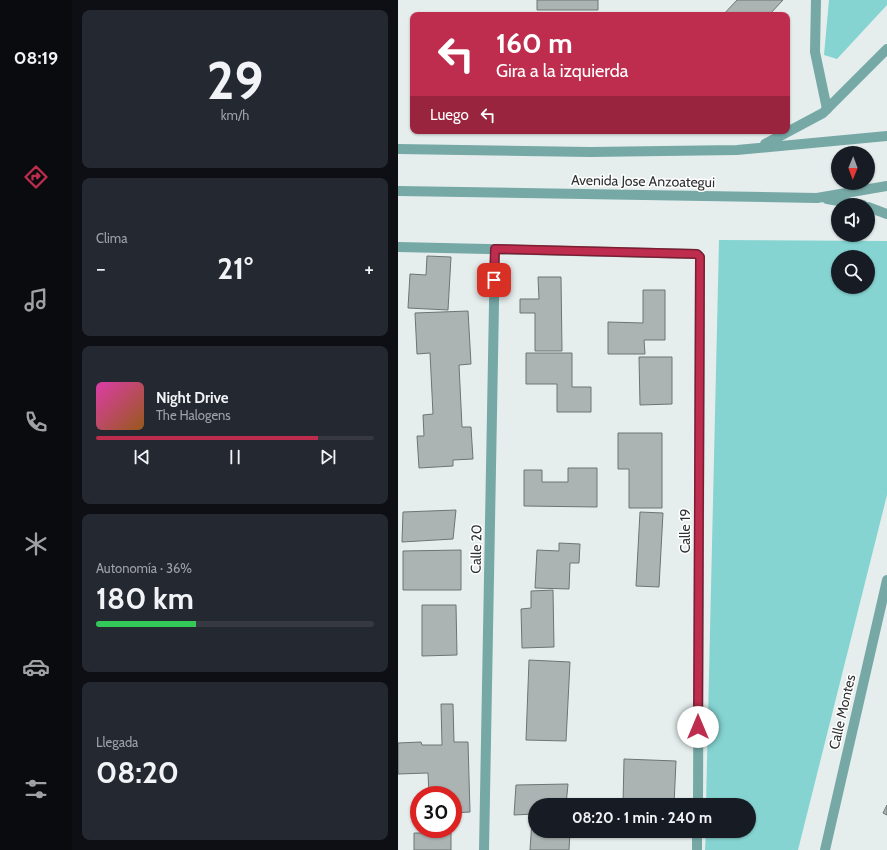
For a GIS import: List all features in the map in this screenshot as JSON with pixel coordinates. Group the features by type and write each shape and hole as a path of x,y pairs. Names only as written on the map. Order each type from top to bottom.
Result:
{"street":[{"path":"816,0 815,52 827,109"},
{"path":"790,131 827,109 887,50"},
{"path":"760,147 785,134"},
{"name":"Avenida Jose Anzoategui","path":"398,149 598,152 737,150 887,136"},
{"name":"Avenida Jose Anzoategui","path":"398,191 817,198 887,186"},
{"path":"817,198 831,200"},
{"path":"875,210 887,214"},
{"path":"398,247 495,249"},
{"name":"Calle 19","path":"495,249 697,254 700,257 698,798"},
{"name":"Calle 20","path":"484,850 495,249"},
{"name":"Calle Montes","path":"825,850 887,580"},
{"path":"697,850 698,838"}],"shaded area":[{"path":"829,0 887,0 887,5 837,59 824,55"},
{"path":"719,240 831,241 831,242 887,241 887,495 798,850 705,850 706,838 756,838 756,798 706,798"}],"building":[{"path":"537,0 598,0 598,10 537,10"},
{"path":"737,0 783,0 772,12 726,12"},
{"path":"427,256 451,257 448,310 408,308 410,274 426,275"},
{"path":"538,277 561,277 562,351 535,351 535,313 520,313 520,299 539,299"},
{"path":"643,290 665,290 665,340 644,340 645,354 608,354 608,322 643,323"},
{"path":"468,311 471,364 459,365 462,427 471,427 473,459 453,460 453,466 419,468 417,436 424,436 423,415 433,414 430,353 417,354 415,313"},
{"path":"526,353 572,353 572,387 591,387 591,412 557,412 557,384 526,384"},
{"path":"639,357 672,357 672,404 640,405"},
{"path":"618,433 662,433 662,508 629,508 629,469 618,469"},
{"path":"568,468 597,468 597,507 524,506 524,470 542,470 542,482 568,482"},
{"path":"456,510 453,539 402,542 403,512"},
{"path":"640,512 663,513 659,587 636,586"},
{"path":"559,543 580,544 579,563 570,563 569,589 535,588 537,550 559,551"},
{"path":"461,550 461,590 403,590 403,551"},
{"path":"553,590 554,647 522,648 521,609 531,608 531,591"},
{"path":"422,605 456,605 457,655 422,656"},
{"path":"529,660 570,662 566,741 526,740"},
{"path":"441,704 453,704 454,742 468,742 470,812 462,812 462,786 429,786 428,773 398,774 398,743 421,742 422,745 442,745"},
{"path":"624,759 676,761 674,798 623,798"},
{"path":"568,784 567,798 528,798 528,814 514,815 516,785"},
{"path":"887,805 887,815 883,813"},
{"path":"414,838 451,838 451,850 414,850"},
{"path":"531,838 570,838 569,850 530,850"}],"route":[{"path":"494,280 495,249 697,254 700,257 698,727"}]}
